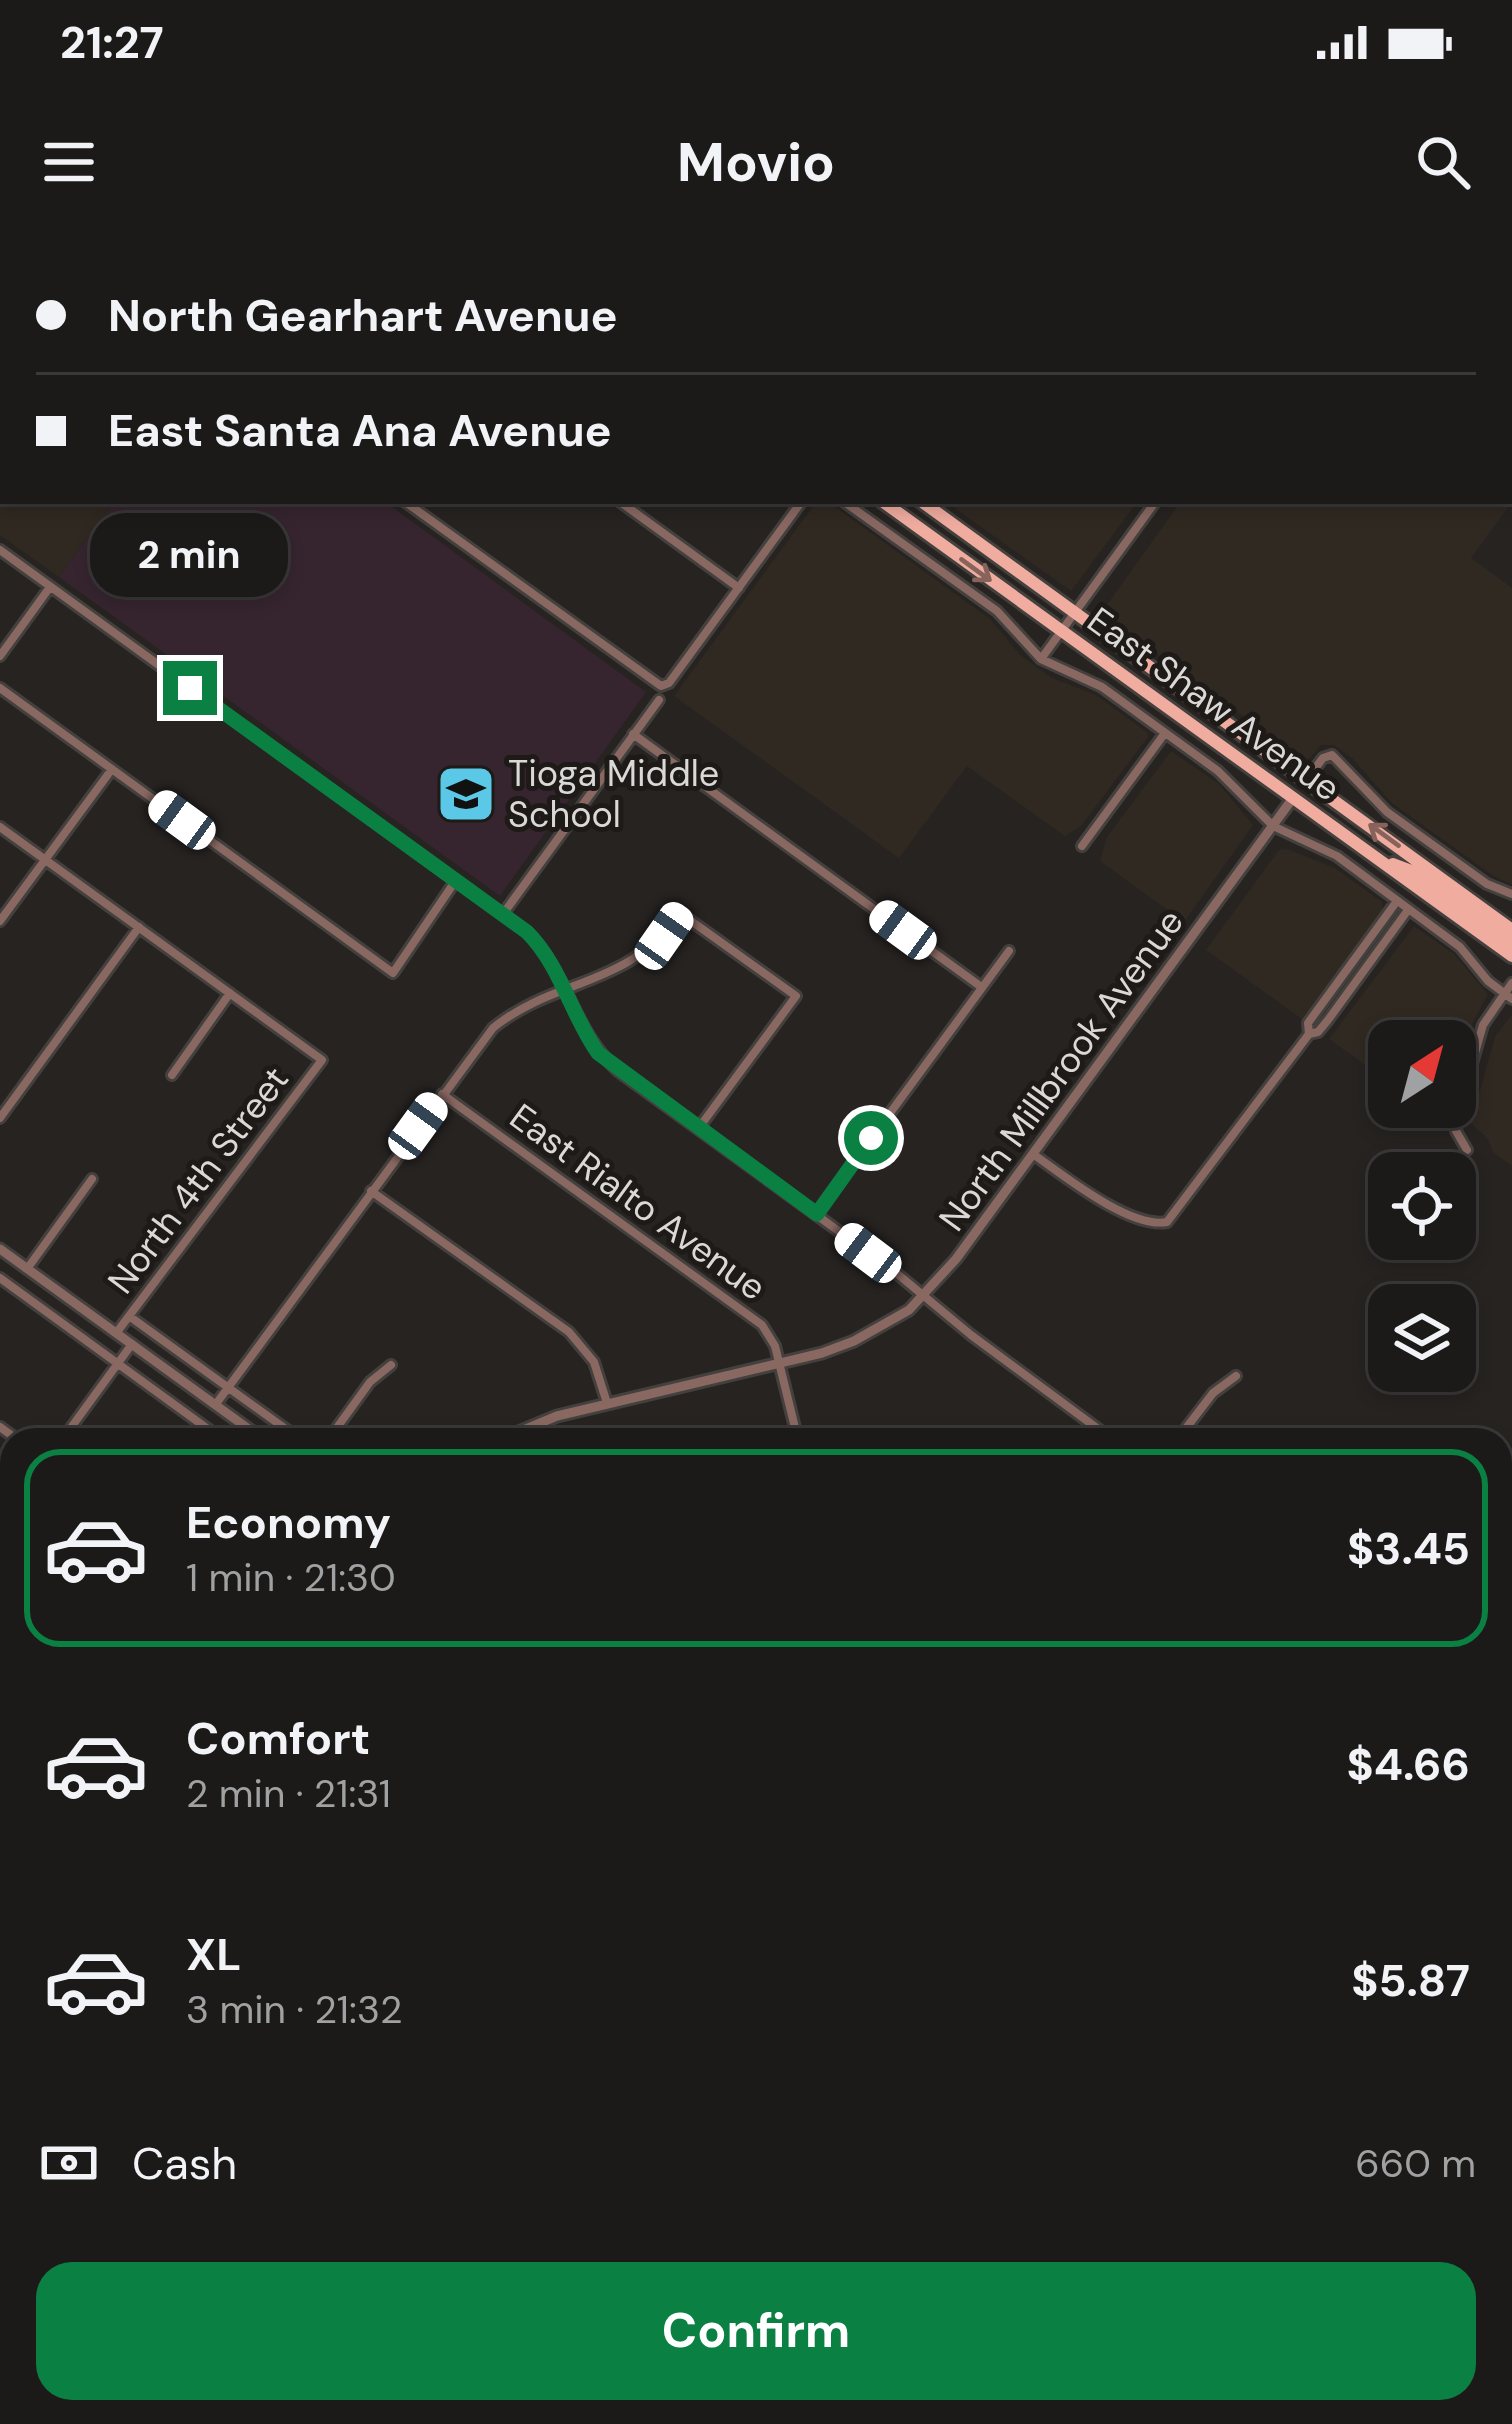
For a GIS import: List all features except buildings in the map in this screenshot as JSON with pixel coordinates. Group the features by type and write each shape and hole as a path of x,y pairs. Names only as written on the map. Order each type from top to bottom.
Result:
{"main road":[{"name":"East Shaw Avenue","path":"886,504 1512,956"},
{"name":"East Shaw Avenue","path":"925,504 1512,929"},
{"path":"1375,857 1417,874 1512,943"}],"street":[{"path":"408,504 657,684 669,683 800,504"},
{"path":"623,504 739,588"},
{"path":"847,504 997,611 1041,659 1102,687 1218,770 1273,826 1337,856 1460,947 1488,981 1508,996"},
{"path":"1041,659 1154,504"},
{"path":"0,550 503,914 540,945 598,1053 1097,1428"},
{"path":"0,656 50,586"},
{"path":"0,688 392,973 456,880"},
{"path":"503,914 659,700"},
{"path":"1082,846 1165,733"},
{"path":"633,734 980,986"},
{"path":"1307,779 1323,758 1333,755 1387,812 1487,884 1512,894"},
{"path":"0,921 112,769"},
{"name":"North Millbrook Avenue","path":"525,1428 854,1341 924,1298 1293,798"},
{"path":"0,827 230,993 172,1075"},
{"path":"1309,1034 1308,1023 1397,901"},
{"path":"1033,1154 1087,1192 1145,1221 1161,1223 1177,1213 1408,910"},
{"path":"216,1404 493,1028 521,1009 648,952 680,913 796,996 698,1130"},
{"path":"0,1118 140,927"},
{"path":"817,1214 1009,951"},
{"path":"1467,1150 1456,1131 1459,1108 1483,1024 1508,996 1512,983"},
{"name":"North 4th Street","path":"117,1333 322,1060 230,993"},
{"name":"East Rialto Avenue","path":"442,1094 752,1317 770,1335 795,1428"},
{"path":"27,1269 92,1179"},
{"path":"371,1191 569,1333 594,1362 607,1403"},
{"path":"0,1249 248,1428"},
{"path":"0,1278 207,1428"},
{"path":"129,1316 285,1428"},
{"path":"71,1428 132,1344"},
{"path":"337,1428 370,1382 391,1365"},
{"path":"1186,1428 1213,1393 1236,1376"}],"shaded area":[{"path":"0,504 113,504 59,577 0,535"},
{"name":"Tioga Middle School","path":"113,504 388,504 646,692 500,896 59,577"},
{"path":"815,504 831,504 990,619 1020,655 1052,678 1096,695 1148,737 1081,826 1065,836 967,766 899,858 674,696"},
{"path":"949,504 1136,504 1071,591"},
{"path":"1179,504 1511,504 1471,558 1512,588 1512,885 1392,803 1334,745 1321,745 1310,758 1302,759 1101,613"},
{"path":"1171,751 1219,784 1253,825 1184,922 1100,861 1107,837"},
{"path":"1279,850 1335,868 1382,902 1383,909 1302,1019 1206,950"},
{"path":"1414,926 1454,954 1488,994 1474,1020 1368,1020 1368,1067 1329,1039"},
{"path":"1512,1014 1512,1166 1493,1152 1476,1128 1476,1105 1495,1037"}],"place":[{"name":"Tioga Middle School","path":"466,794"}],"route":[{"path":"190,688 527,932 550,959 598,1053 817,1214 871,1138"}]}
